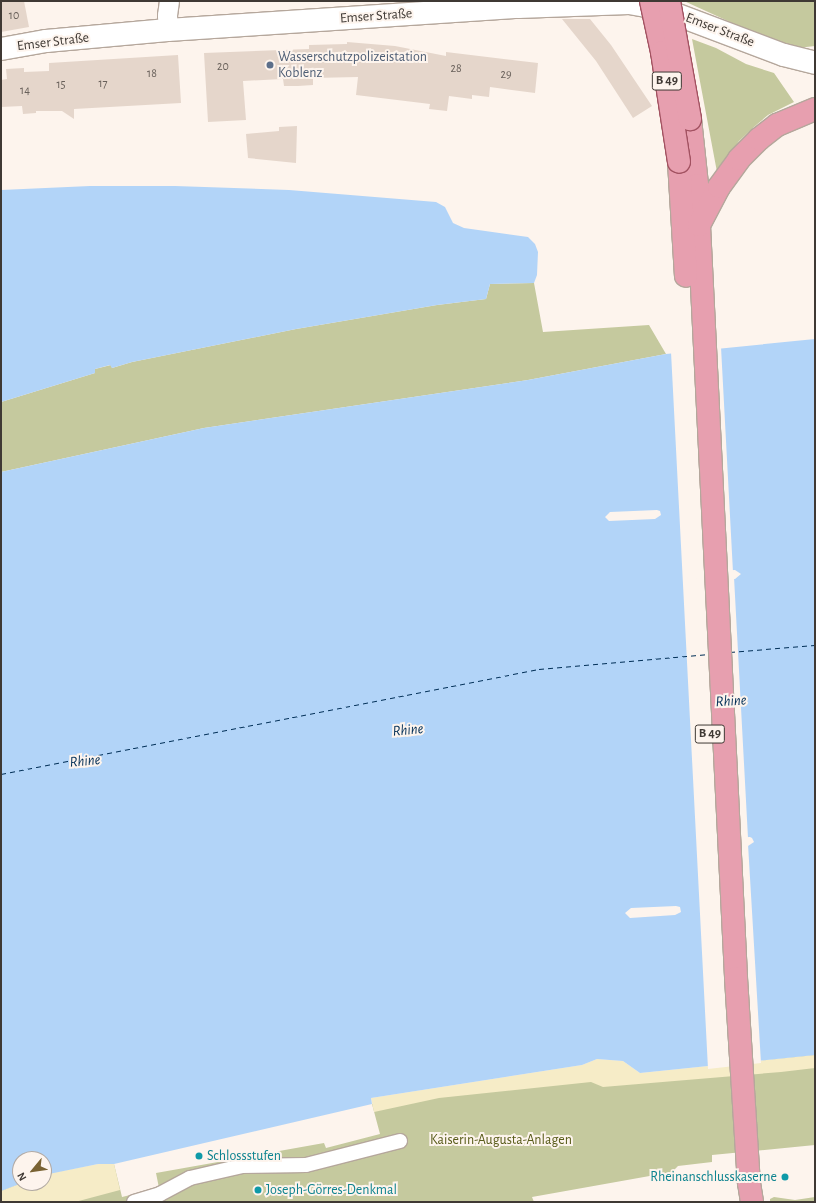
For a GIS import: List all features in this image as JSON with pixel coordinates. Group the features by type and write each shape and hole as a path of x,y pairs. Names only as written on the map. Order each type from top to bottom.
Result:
{"main road":[{"name":"B 49","path":"651,1 662,52 679,162 693,282 743,1193"},
{"name":"B 49","path":"669,1 690,119 696,163 698,226 693,282"},
{"path":"698,226 718,187 739,159 759,139 777,125 807,112"}],"street":[{"path":"168,30 167,15 169,1"},
{"name":"Emser Straße","path":"1,49 46,41 168,30 525,6 629,3 662,9 784,55 815,63"},
{"path":"134,1202 160,1194 190,1178 242,1166 306,1165 400,1141"}],"green space":[{"path":"684,1 815,1 815,46 789,49"},
{"path":"692,39 716,48 746,64 774,73 794,102 768,115 755,126 739,141 717,172"},
{"path":"534,283 543,332 649,325 666,354 528,380 204,428 1,472 1,402 95,373 95,369 111,365 112,368 132,362 296,329 437,305 486,299 490,284"},
{"name":"Kaiserin-Augusta-Anlagen","path":"815,1055 815,1145 712,1155 712,1162 678,1166 672,1172 532,1197 534,1202 1,1202 1,1191 12,1187 12,1191 52,1191 52,1174 114,1164 122,1197 159,1188 156,1173 324,1143 326,1148 380,1134 372,1104"},
{"path":"774,1197 795,1200 815,1197 815,1202 770,1202 770,1199"}],"sand":[{"path":"815,1055 815,1068 603,1087 591,1082 439,1098 374,1112 371,1098 582,1065 597,1059 623,1061 640,1073"},
{"path":"98,1164 114,1164 120,1190 75,1202 1,1202 1,1191 12,1187 12,1191 52,1191 52,1173"}],"water":[{"path":"90,186 175,186 289,190 436,202 445,207 453,223 464,228 528,237 535,244 538,252 537,275 534,283 490,284 486,299 437,305 296,329 132,362 112,368 110,365 95,369 95,373 1,402 1,190"},
{"name":"Rhine","path":"815,339 815,1055 640,1073 623,1061 597,1059 582,1065 371,1098 372,1104 114,1164 98,1164 52,1173 52,1151 12,1151 12,1187 1,1191 1,472 204,428 528,380 666,354","holes":["660,511 661,515 655,519 609,521 605,517 610,512","735,570 741,574 735,579 688,581 684,577 688,572","750,837 754,842 748,846 699,846 699,840 703,839","680,907 681,912 675,915 630,918 625,913 631,908"]}],"pier":[{"path":"721,347 733,572 689,574 686,577 689,579 734,577 748,838 703,841 700,843 702,846 748,844 761,1063 708,1069 671,352"}],"building":[{"path":"1,1 24,1 29,27 1,32"},
{"path":"562,19 590,19 611,45 652,106 633,118 596,61"},
{"path":"347,42 395,46 446,56 446,52 538,63 535,93 490,87 489,97 472,95 472,99 449,96 447,111 429,109 430,104 356,95 358,77 313,78 313,85 298,86 284,86 283,79 243,81 246,120 208,122 204,53 309,49 309,45 347,44"},
{"path":"178,55 181,103 74,109 74,119 62,111 36,111 36,113 23,114 22,106 1,107 1,80 7,79 6,69 24,68 24,72 49,71 49,63"},
{"path":"297,126 296,163 248,158 246,134 279,131 279,127"}],"ferry route":[{"path":"730,652 815,645"},
{"path":"1,774 539,669 709,654"}],"place":[{"name":"Wasserschutzpolizeistation Koblenz","path":"270,65"},
{"name":"Schlossstufen","path":"199,1156"},
{"name":"Rheinanschlusskaserne","path":"785,1177"},
{"name":"Joseph-Görres-Denkmal","path":"258,1190"}]}
